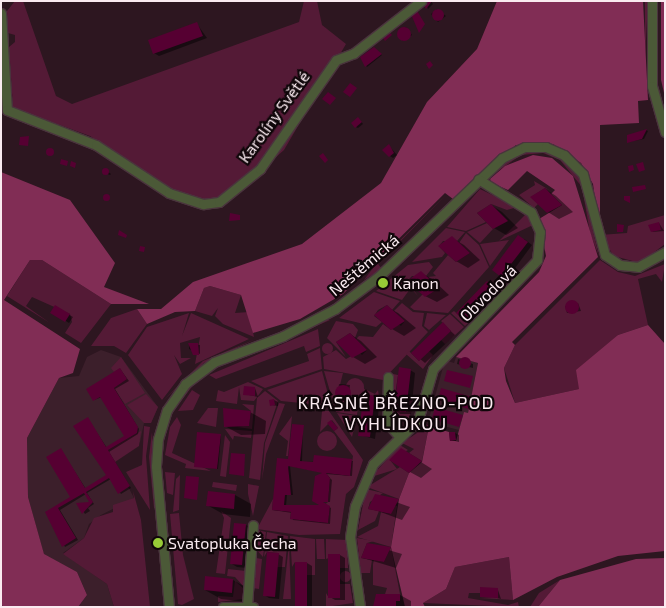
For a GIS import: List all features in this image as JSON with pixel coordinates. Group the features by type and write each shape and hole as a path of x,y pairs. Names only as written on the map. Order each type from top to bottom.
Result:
{"street":[{"name":"Karolíny Světlé","path":"1,13 4,110 96,145 169,194 203,204 219,202 260,169 336,60 354,53 421,1"},
{"path":"652,1 652,86 665,132"},
{"name":"Neštěmická","path":"169,607 156,452 167,410 185,384 214,362 283,336 335,309 378,277 502,158 525,147 546,147 564,155 583,174 605,255 620,264 638,267 665,252"},
{"name":"Obvodová","path":"360,607 351,540 355,506 372,464 422,414 433,369 537,260 540,232 531,212 478,179"},
{"path":"388,377 387,423 400,437"},
{"path":"225,607 250,606 254,526"}],"shaded area":[{"path":"15,1 23,1 56,96 72,104 299,22 304,1 317,1 322,25 346,44 284,150 232,196 206,200 170,190 90,136 13,108 9,47 15,42 15,35 8,33 7,11"},
{"path":"497,1 643,1 648,100 638,101 639,123 600,125 600,235 593,184 581,163 553,144 516,145 453,199 445,193 343,294 300,319 253,333 241,295 210,286 204,288 195,311 175,312 147,324 137,309 161,309 193,282 302,244 381,183 427,102 477,49"},
{"path":"645,1 648,1 645,58"},
{"path":"661,1 665,1 665,97 661,80"},
{"path":"544,150 561,157 580,177 599,256 590,233 582,187 560,160 543,153 521,155 488,178 503,161 520,153"},
{"path":"533,155 552,158 573,176 598,257 512,342 515,345 504,368 506,381 515,403 579,389 576,370 618,335 648,325 665,344 665,551 618,556 557,577 513,600 509,557 455,567 446,589 423,603 425,607 405,607 391,547 399,499 409,473 422,462 429,426 449,432 450,441 456,441 464,412 468,413 478,363 456,357 539,272 546,256 539,219 562,205 551,194 555,190 527,171 508,190 492,183 490,179 505,166"},
{"path":"1,172 70,200 115,263 104,287 149,304 111,304 42,260 30,260 4,300 80,349 73,373 59,378 27,438 28,497 44,554 77,572 87,595 78,607 3,607 1,603"},
{"path":"534,181 551,191 545,188 531,197 538,204 534,208 519,195 535,185"},
{"path":"480,189 517,207 507,210 491,204 477,213 486,222 466,231 447,227"},
{"path":"446,195 378,264 382,269 364,280 376,264"},
{"path":"526,214 533,225 499,241"},
{"path":"665,215 665,244 640,263 614,256 600,235 627,233 628,226"},
{"path":"487,223 493,229 480,243 467,232"},
{"path":"446,228 465,232 457,241 443,241 439,246 445,253 442,257 412,262"},
{"path":"466,233 479,245 489,267 448,313 414,310 410,307 422,295 439,288 428,277 436,276 433,273 448,255 456,262 470,253 459,243"},
{"path":"509,240 490,266 480,244"},
{"path":"30,260 42,260 111,304 81,343 65,333 72,322 70,314 32,297 26,306 50,323 7,296"},
{"path":"600,260 618,272 635,276 665,264 662,282 656,274 638,279 648,325 618,335 579,389 515,403 504,368 515,345"},
{"path":"429,262 433,267 426,276 412,276 407,281 418,296 407,284 400,292 410,289 402,300 376,291 408,265"},
{"path":"210,286 241,295 235,313 249,312 254,337 223,324 215,316 218,308 212,316 195,311 204,288"},
{"path":"374,292 400,301 392,310 387,305 378,310 374,316 382,322 376,327 339,318"},
{"path":"402,303 413,312 424,313 422,326 428,332 383,380 324,369 323,357 336,350 346,359 359,352 362,355 367,350 356,339 359,336 373,337 383,324 391,330 397,323 401,326 405,321 394,311"},
{"path":"137,309 147,324 126,353 114,346 91,346 111,318"},
{"path":"454,311 465,321 474,311 478,313 465,326 451,313"},
{"path":"189,313 182,336 191,313 249,339 195,364 200,337 180,343 181,358 191,358 180,364 174,355 182,374 162,400 128,355 147,327"},
{"path":"427,313 446,315 429,330 424,326"},
{"path":"450,314 464,327 445,344 440,339 451,331 441,321"},
{"path":"325,320 330,320 278,343 277,341"},
{"path":"336,321 353,324 358,330 355,338 350,333 336,342 346,357 327,338"},
{"path":"318,329 320,346 306,352 304,346 216,379 209,375"},
{"path":"256,339 204,363 164,400 203,361"},
{"path":"327,342 333,348 327,354 321,348"},
{"path":"320,348 322,369 265,388 251,381 309,361 307,354"},
{"path":"101,350 121,357 158,407 151,423 144,423 140,442 113,458 134,498 101,515 89,524 84,538 63,553 107,584 114,607 78,607 87,595 77,572 44,555 28,497 27,438 59,378 79,376 87,357"},
{"path":"428,350 433,355 423,369 406,354 409,351 419,361"},
{"path":"121,357 145,393 125,404 114,388 127,379 120,368 114,372 111,368"},
{"path":"456,357 478,363 468,413 464,413 459,430 428,422 445,360 454,363"},
{"path":"221,364 194,384 177,406 193,382"},
{"path":"322,371 331,406 281,401 267,390"},
{"path":"324,371 343,373 336,401 359,399 357,415 336,412"},
{"path":"393,374 398,375 393,409 391,404"},
{"path":"355,378 361,381 364,387 361,393 355,396 349,393 346,387 349,381"},
{"path":"248,382 263,389 254,401 241,400 239,387 237,404 216,401 218,390 224,392"},
{"path":"364,383 364,389 375,394 378,390 381,411 372,409 375,396 364,395 361,400"},
{"path":"192,390 200,395 193,410 178,411"},
{"path":"265,391 278,401 264,443 260,480 249,478 257,398"},
{"path":"146,394 158,407 151,423 144,423 127,405"},
{"path":"407,399 415,399 409,418 391,416 391,411 406,412"},
{"path":"279,403 285,404 266,454 262,480 265,443"},
{"path":"242,404 254,405 252,429 237,427 249,425 251,411"},
{"path":"208,408 218,408 216,427 197,423"},
{"path":"322,411 329,411 363,460 354,487 346,494 340,534 299,535 257,529 273,499 272,510 291,512 290,519 328,523 330,506 323,506 328,502 330,478 326,473 350,476 353,456 334,431 338,428 332,420 320,432"},
{"path":"337,413 357,416 352,437"},
{"path":"292,416 288,456 286,456 288,441 279,434"},
{"path":"177,417 181,425 172,453 211,471 185,468 186,464 165,455 170,427"},
{"path":"423,422 429,426 422,461 409,453 414,449 402,443 417,433"},
{"path":"144,426 150,427 146,456 150,510 126,472 142,465"},
{"path":"225,429 252,431 251,438 234,436 233,440"},
{"path":"141,431 139,446 115,462 108,450"},
{"path":"327,431 334,434 337,441 334,448 327,451 320,448 317,441 320,434"},
{"path":"152,432 157,508 154,508 149,457"},
{"path":"225,435 230,442 226,477 220,476"},
{"path":"400,445 408,450 390,460 397,469 371,477"},
{"path":"400,467 409,473 399,499 367,487"},
{"path":"165,472 175,473 173,495 167,493"},
{"path":"180,475 179,510 173,512 176,479"},
{"path":"213,482 237,485 236,491 212,487"},
{"path":"248,484 259,486 253,516 248,494"},
{"path":"366,489 383,493 370,502 368,509 379,511 375,521 358,530"},
{"path":"133,491 141,520 150,607 114,607 107,584 63,554 84,538 94,518 113,512 113,505 134,498"},
{"path":"393,505 397,506 391,547 357,537 378,526 381,512 390,514"},
{"path":"221,511 231,518 225,574 216,573 224,518"},
{"path":"179,513 183,555 194,599 182,605 178,604 170,514"},
{"path":"257,530 266,532 263,557 255,548"},
{"path":"267,532 288,536 285,567 277,567 278,553 267,552 264,557"},
{"path":"290,536 315,539 315,575 307,575 307,562 295,562 292,567"},
{"path":"357,538 374,541 367,543 361,558 372,560 370,573 361,573"},
{"path":"316,539 324,539 325,559 317,559"},
{"path":"326,539 347,540 348,568 340,568 340,554 326,559"},
{"path":"289,544 291,599 283,599"},
{"path":"391,547 400,594 385,594 387,588 373,585 374,560 384,562"},
{"path":"509,557 513,600 479,598 498,597 480,588 480,593 469,593 468,598 508,605 518,602 519,607 423,603 446,589 455,567"},
{"path":"256,558 262,559 259,589 252,588"},
{"path":"665,558 665,607 538,607 560,580 636,559"},
{"path":"228,569 246,571 244,587 235,577 227,576"},
{"path":"345,570 351,576 345,582 339,576"},
{"path":"560,580 538,607 530,607 539,593"},
{"path":"235,581 244,589 243,599 218,602 218,596 233,597"},
{"path":"338,584 350,584 353,603 326,607 326,593 329,598 340,598"}],"building":[{"path":"427,1 432,1 426,9 423,4"},
{"path":"416,9 425,24 419,33 411,14"},
{"path":"440,9 443,10 443,20 436,21 433,20 432,13 433,10"},
{"path":"197,22 203,36 153,54 148,40"},
{"path":"404,27 409,29 411,34 409,39 404,41 399,39 397,34 399,29"},
{"path":"388,31 392,35 385,41 382,36"},
{"path":"374,47 382,54 365,67 360,57"},
{"path":"430,61 433,65 429,69 426,64"},
{"path":"350,83 357,88 350,97 343,92"},
{"path":"328,92 336,98 330,105 322,99"},
{"path":"358,117 362,122 355,128 351,123"},
{"path":"647,129 642,139 627,143 627,135"},
{"path":"29,136 28,146 19,145 20,137"},
{"path":"389,144 394,153 389,157 382,150"},
{"path":"50,148 54,152 50,156 46,152"},
{"path":"323,153 328,160 325,163 319,156"},
{"path":"61,159 68,161 67,166 60,164"},
{"path":"71,161 76,163 75,168 70,166"},
{"path":"643,162 645,170 639,172 636,164"},
{"path":"633,165 634,170 629,172 628,166"},
{"path":"105,167 109,171 105,175 101,171"},
{"path":"645,185 646,189 633,192 632,187"},
{"path":"545,188 562,205 547,213 530,197"},
{"path":"106,194 109,197 106,200 103,197"},
{"path":"624,196 630,196 630,203 624,200"},
{"path":"491,204 508,221 493,229 477,213"},
{"path":"230,213 240,215 240,220 229,221"},
{"path":"659,222 661,230 651,232 648,225"},
{"path":"617,224 624,225 623,232 617,232"},
{"path":"119,230 127,235 126,238 118,235"},
{"path":"518,235 528,242 501,277 492,270"},
{"path":"452,236 470,253 456,262 438,246"},
{"path":"140,246 145,247 144,252 139,251"},
{"path":"421,271 439,288 425,297 407,281"},
{"path":"487,281 495,289 465,321 456,313"},
{"path":"572,300 577,302 579,307 577,312 572,314 567,312 565,307 567,302"},
{"path":"55,305 70,314 65,322 50,313"},
{"path":"387,305 405,321 391,330 374,315"},
{"path":"443,322 451,331 419,361 411,353"},
{"path":"350,333 367,350 352,358 336,342"},
{"path":"188,343 198,343 199,355 193,355"},
{"path":"463,357 467,357 471,363 467,369 463,369 459,365 459,361"},
{"path":"399,367 411,369 406,412 394,411"},
{"path":"120,368 127,379 114,388 138,427 137,433 108,450 130,486 118,494 109,478 86,492 93,502 82,514 76,503 89,502 84,493 58,508 76,538 62,547 45,512 70,497 46,457 61,448 85,488 106,475 73,426 88,417 106,447 124,436 100,397 93,401 86,389"},
{"path":"447,370 473,376 470,388 444,381"},
{"path":"340,385 346,385 351,390 349,399 340,401 335,396 335,390"},
{"path":"244,386 255,387 255,396 243,395"},
{"path":"441,388 472,397 469,409 438,400"},
{"path":"364,394 375,396 370,437 358,436"},
{"path":"274,399 275,405 270,406 269,400"},
{"path":"435,407 463,415 459,427 432,419"},
{"path":"223,408 251,411 249,426 224,427"},
{"path":"331,420 338,428 334,431 327,423"},
{"path":"292,424 304,425 300,461 313,462 314,455 352,459 350,476 326,473 330,478 328,502 323,502 330,506 328,523 290,519 291,512 272,510 277,458 288,459","holes":["288,466 322,473 315,476 312,501 319,505 284,505 285,495 291,495"]},
{"path":"197,432 221,434 217,469 194,467"},
{"path":"449,432 455,432 456,440 450,441"},
{"path":"401,448 422,461 409,473 389,460"},
{"path":"231,453 245,454 244,476 229,474"},
{"path":"186,476 199,477 197,500 184,498"},
{"path":"208,491 235,494 234,509 206,506"},
{"path":"375,494 399,499 391,514 368,509"},
{"path":"234,523 246,524 242,565 230,564"},
{"path":"367,543 391,547 384,562 361,558"},
{"path":"267,552 279,553 275,597 263,596"},
{"path":"328,554 340,554 340,598 328,598"},
{"path":"295,562 307,562 307,606 295,606"},
{"path":"205,576 233,579 232,593 204,590"},
{"path":"480,587 498,588 498,598 480,597"},
{"path":"376,594 400,594 400,601 396,601 396,607 373,607"}],"place":[{"name":"Kanon","path":"383,283"},
{"name":"Svatopluka Čecha","path":"158,543"}],"district":[{"name":"KRÁSNÉ BŘEZNO-POD VYHLÍDKOU","path":"396,413"}]}
